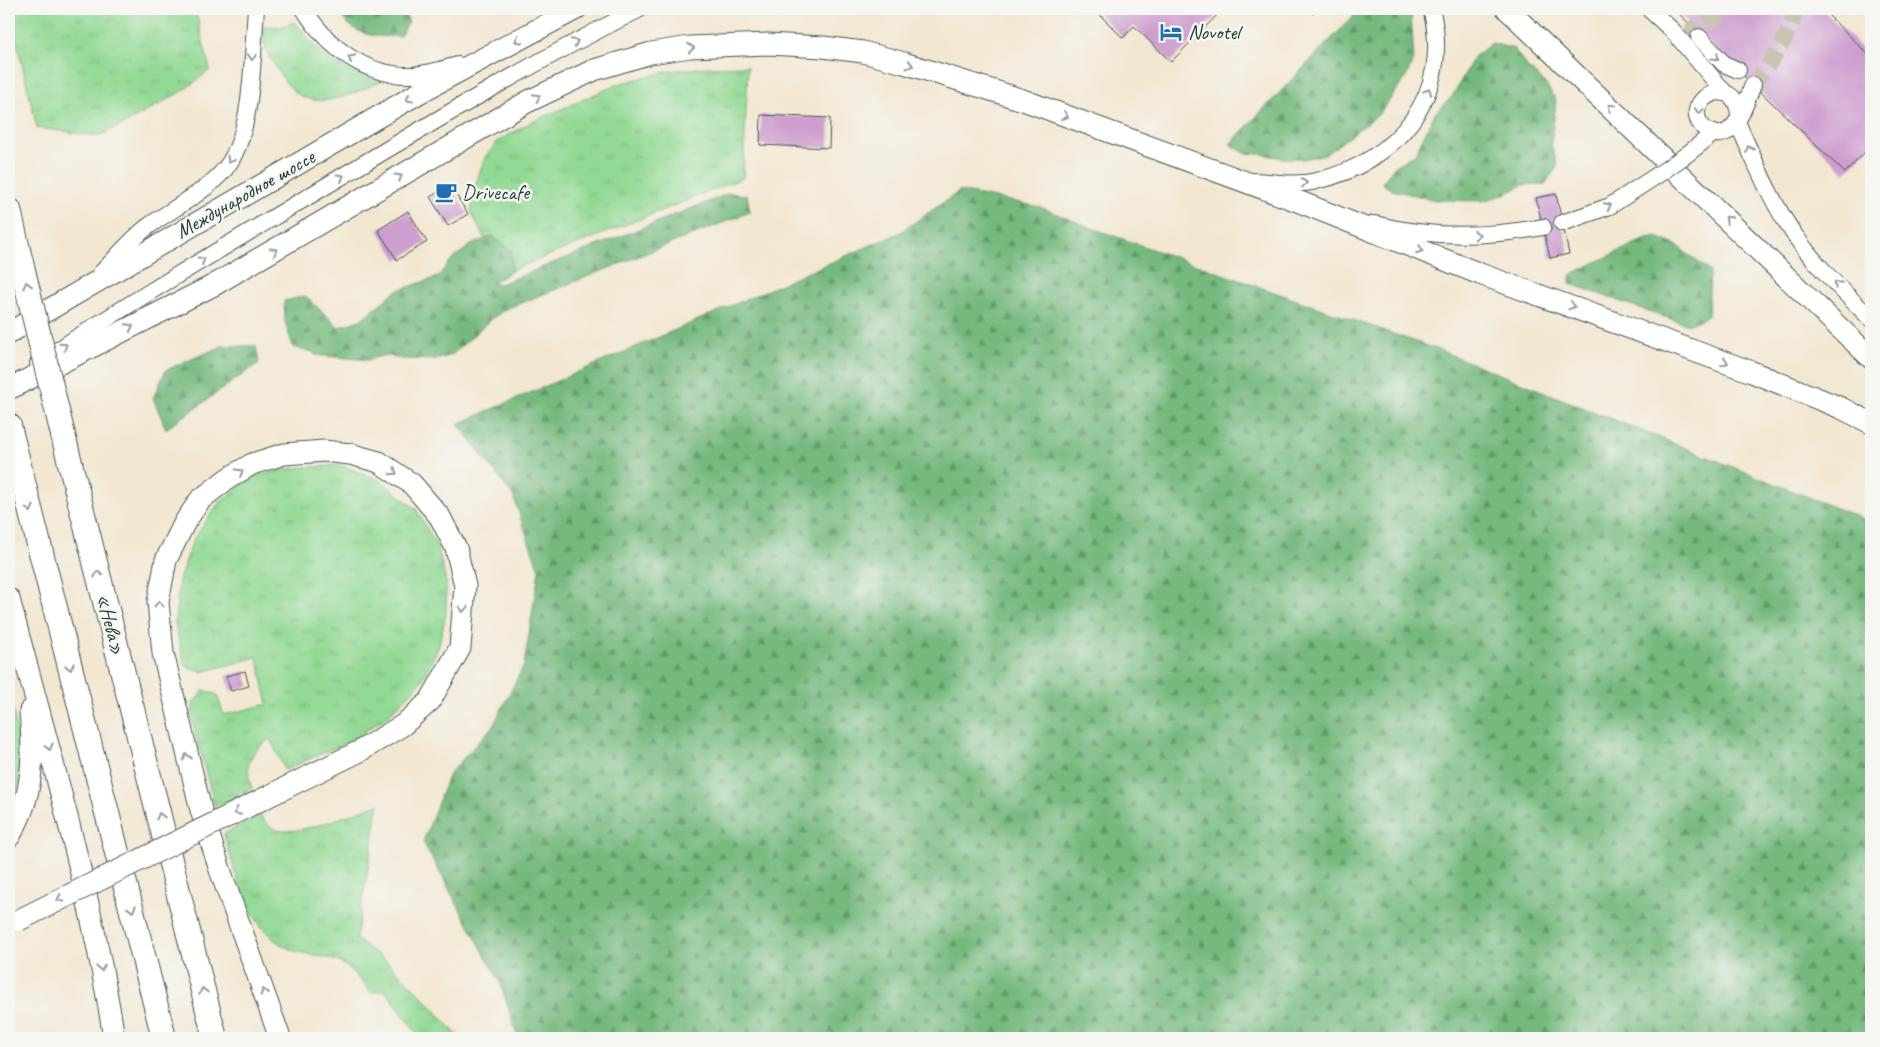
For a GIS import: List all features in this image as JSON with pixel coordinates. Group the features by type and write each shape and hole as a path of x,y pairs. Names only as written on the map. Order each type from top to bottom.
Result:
{"highway":[{"name":"«Нева»","path":"9,210 63,435 215,1038"},
{"path":"9,426 164,1038"}],"main road":[{"name":"Международное шоссе","path":"9,333 90,284 482,58 576,9"},
{"path":"1507,9 1871,358"},
{"path":"9,389 214,285 527,102 594,70 651,53 690,48 768,44 863,52 1023,100 1238,179 1480,274 1760,375 1841,408 1871,423"},
{"path":"14,922 281,790 360,751 403,725 430,701 460,648 465,586 456,548 440,517 412,484 379,462 350,454 324,451 284,454 252,464 227,479 200,500 185,522 166,560 158,602 163,652 201,810 220,870 280,1038"},
{"path":"9,599 92,920 114,1038"},
{"path":"9,837 19,821 26,804 32,768 26,666"}],"street":[{"path":"90,284 145,229 194,195 221,174 230,163 242,135 246,115 256,9"},
{"path":"304,9 313,24 351,59 390,73 413,75 438,71 482,58"},
{"path":"9,383 102,320 456,108 565,47 640,9"},
{"path":"1238,179 1296,184 1315,182 1340,175 1363,164 1379,154 1394,141 1418,114 1432,81 1436,64 1437,46 1436,28 1431,9"},
{"path":"1649,9 1673,30 1725,93 1736,102 1738,118 1763,181 1797,239 1834,281 1871,318"},
{"path":"1673,30 1696,33 1720,61 1738,70"},
{"path":"1562,223 1610,206 1659,174 1714,134 1728,132 1738,118 1753,85"},
{"path":"1714,134 1702,127 1697,114 1698,108 1706,96 1718,92 1725,93"},
{"path":"1326,213 1385,227 1443,235 1485,235 1543,227"}],"green space":[{"path":"9,9 195,9 210,70 184,90 126,123 98,136 37,128"},
{"path":"336,9 403,9 409,22 400,36 372,35 364,33 349,24"},
{"path":"1360,9 1409,9 1411,14 1414,58 1406,78 1379,114 1326,154 1304,159 1245,153 1230,144"},
{"path":"295,22 315,46 332,61 357,73 384,80 355,93 334,99 313,100 299,95 288,85 273,64 263,38 264,26 281,27"},
{"path":"1492,43 1514,49 1528,68 1544,82 1556,100 1551,145 1558,166 1545,184 1523,185 1503,195 1482,201 1436,200 1392,190 1382,183 1396,165 1415,154 1435,113 1452,97 1474,57"},
{"path":"748,66 743,178 502,274 471,212 476,183 485,157 498,141 528,124 618,84 669,71 708,67"},
{"path":"960,191 1040,207 1089,227 1439,350 1871,522 1871,1038 518,1038 500,982 423,842 449,774 493,726 524,665 539,570 513,496 458,424 899,233"},
{"path":"730,193 747,195 750,212 506,309 491,319 452,355 435,360 402,359 385,355 368,360 315,355 313,352 293,347 285,322 284,301 305,296 339,327 360,320 396,291 438,277 452,259 471,245 492,236 511,250 512,271 491,283 500,284"},
{"path":"1655,236 1676,245 1710,271 1708,316 1688,325 1570,284 1570,275"},
{"path":"222,346 256,346 259,363 166,429 153,398 166,370"},
{"path":"340,465 380,480 416,509 438,548 446,582 446,614 438,648 421,682 388,716 350,741 285,770 270,739 257,749 250,760 248,772 252,788 215,806 191,717 194,702 204,690 217,695 224,715 268,704 257,657 202,672 185,666 175,624 179,580 194,538 218,504 251,477 294,468"},
{"path":"9,689 15,719 19,770 15,802 9,815"},
{"path":"379,804 356,939 386,961 423,997 460,1038 420,1038 385,990 371,993 345,965 329,958 290,949 276,941 254,915 233,866 224,834 260,815 274,829 284,831 297,830 326,823"}],"building":[{"name":"Novotel","path":"1094,9 1223,9 1171,62 1134,26 1123,38"},
{"path":"1308,9 1318,9 1313,14"},
{"path":"1335,9 1346,9 1341,14"},
{"path":"1674,9 1822,9 1871,57 1871,146 1845,173"},
{"path":"761,115 830,118 829,148 760,145"},
{"path":"450,185 468,214 448,226 430,197"},
{"path":"1556,194 1569,254 1550,258 1536,198"},
{"path":"408,211 427,242 397,260 378,230"},
{"path":"245,671 249,686 231,691 226,676"}],"tunnel":[{"path":"1699,37 1693,28 1718,16 1727,9"},
{"path":"1753,85 1784,40 1796,9"}],"place":[{"name":"Novotel","path":"1171,32"},
{"name":"Drivecafe","path":"446,192"}]}
